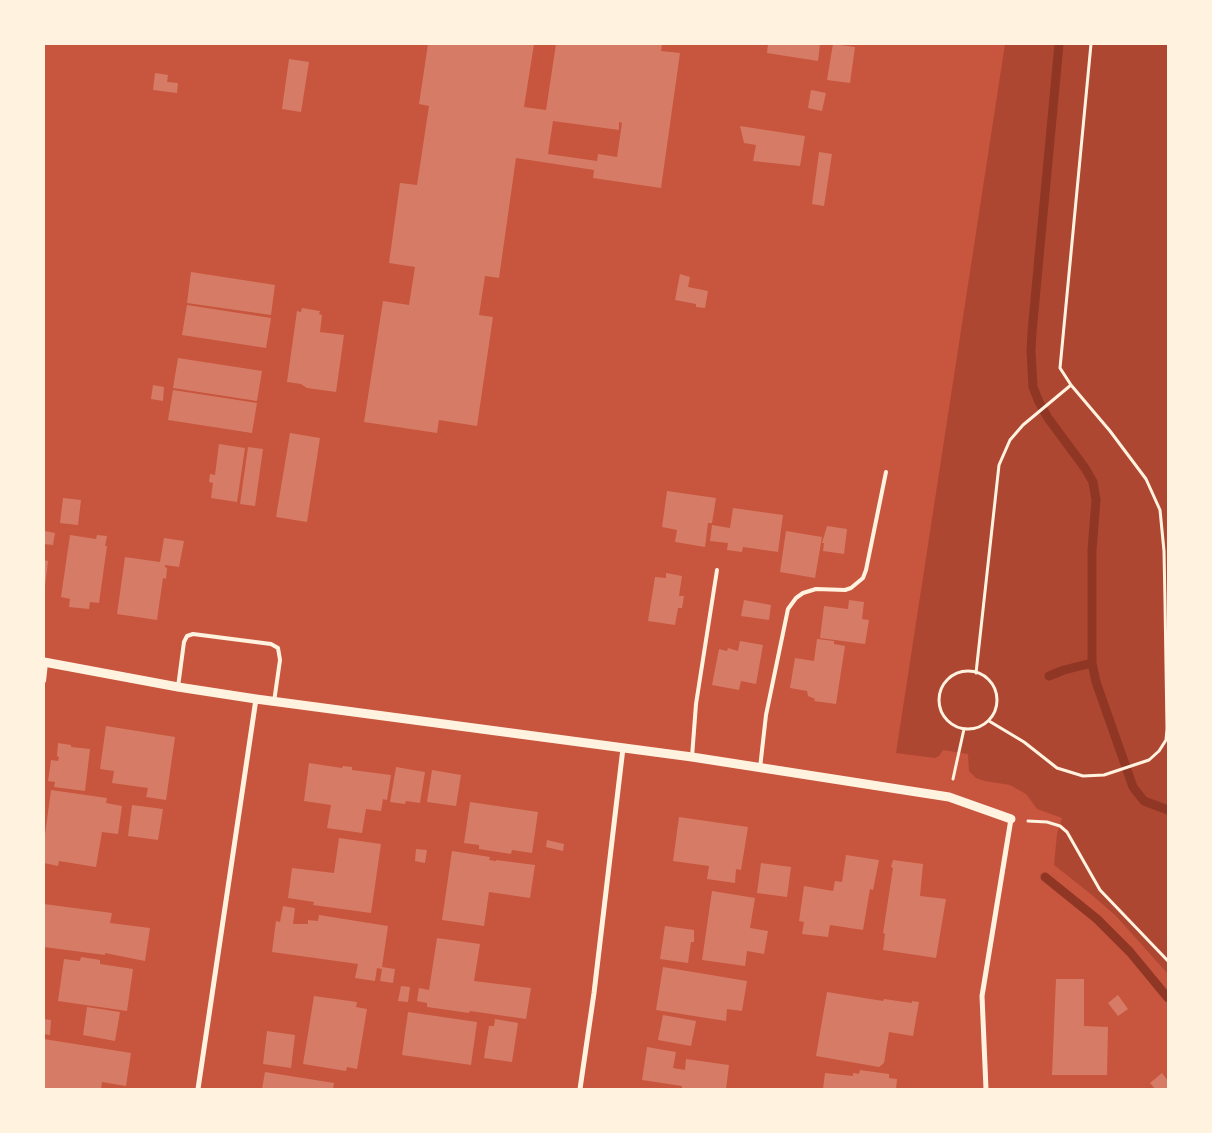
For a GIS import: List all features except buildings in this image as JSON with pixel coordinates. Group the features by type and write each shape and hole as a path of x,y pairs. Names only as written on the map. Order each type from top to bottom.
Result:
{"street":[{"path":"45,662 178,687 274,702 692,757 949,797 1011,819 982,996 986,1089"},
{"path":"198,1089 256,699"},
{"path":"580,1089 594,993 623,748"}],"lane":[{"path":"760,768 766,715 788,609 802,593 816,589 845,590 852,588 863,578 886,472"},
{"path":"692,757 696,704 717,570"},
{"path":"178,687 184,642 187,636 193,634 271,644 278,648 280,660 274,702"},
{"path":"44,681 45,662"}],"path":[{"path":"989,721 1024,742 1057,768 1083,776 1118,771 1149,760 1159,751 1166,740 1166,602 1160,510 1146,479 1110,431 1071,386 1060,368 1091,44"},
{"path":"976,672 999,465 1010,440 1034,414 1071,386"},
{"path":"966,671 976,672 985,677 992,684 996,693 997,703 995,712 989,721 981,726 964,729 954,726 942,712 940,694 943,685 950,678 966,671"},
{"path":"949,797 964,729"},
{"path":"1011,819 1047,822 1060,826 1067,832 1100,890 1168,961"}],"shaded area":[{"path":"1005,44 1168,44 1168,974 1116,916 1054,865 1057,834 1062,818 1037,809 1026,794 1010,785 976,778 969,771 968,754 943,750 935,758 896,753"}],"waterway":[{"path":"1059,44 1032,332 1033,387 1048,418 1085,468 1093,482 1096,500 1092,550 1092,663 1096,682 1133,787 1144,801 1168,810"},
{"path":"1049,676 1092,663"},
{"path":"1045,877 1097,919 1130,952 1168,998"}]}
